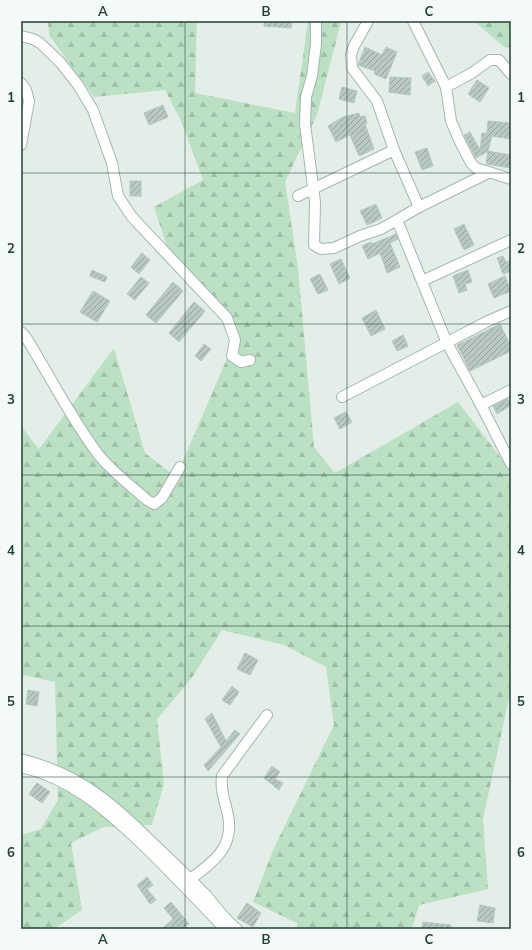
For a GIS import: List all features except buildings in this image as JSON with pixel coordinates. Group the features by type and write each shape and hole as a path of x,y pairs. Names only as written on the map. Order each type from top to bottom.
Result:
{"street":[{"path":"316,21 316,44 312,76 306,97 305,124 313,188 315,225 314,245 321,249 334,248 360,236 381,229 419,207 488,173"},
{"path":"368,21 354,46 351,55 352,68 377,101 394,150 419,207"},
{"path":"413,21 446,87 451,121 471,163 476,168 488,173 511,179"},
{"path":"21,36 33,39 40,44 60,62 78,86 93,110 112,163 113,175 122,202 132,217 227,318 235,340 232,356 241,362 250,360"},
{"path":"446,87 472,73 490,60 500,60 511,74"},
{"path":"21,83 26,90 29,100 21,145"},
{"path":"298,196 394,150"},
{"path":"397,220 446,343 511,462"},
{"path":"422,281 511,240"},
{"path":"342,397 511,311"},
{"path":"21,332 98,455 146,500 154,504 162,498 180,467"},
{"path":"481,405 511,390"},
{"path":"187,882 211,864 227,842 229,831 228,815 220,787 222,776 267,715"},
{"path":"21,759 52,768 81,782 100,795 128,819 187,882 224,929"},
{"path":"21,767 54,777 91,798 187,882 237,929"}],"green space":[{"path":"48,21 197,21 195,93 295,113 308,21 341,22 317,115 285,182 298,268 314,447 335,473 458,402 511,471 511,689 483,819 488,889 419,905 412,929 297,929 297,923 253,902 274,848 334,725 326,667 284,645 222,630 191,679 157,719 164,784 152,825 103,827 71,843 82,910 54,929 21,929 21,835 41,829 58,800 55,682 24,675 21,681 21,426 39,449 114,348 145,453 176,477 238,333 167,246 154,207 203,180 182,123 165,90 94,97 49,35"},
{"path":"474,21 511,21 511,48 504,47"}]}
